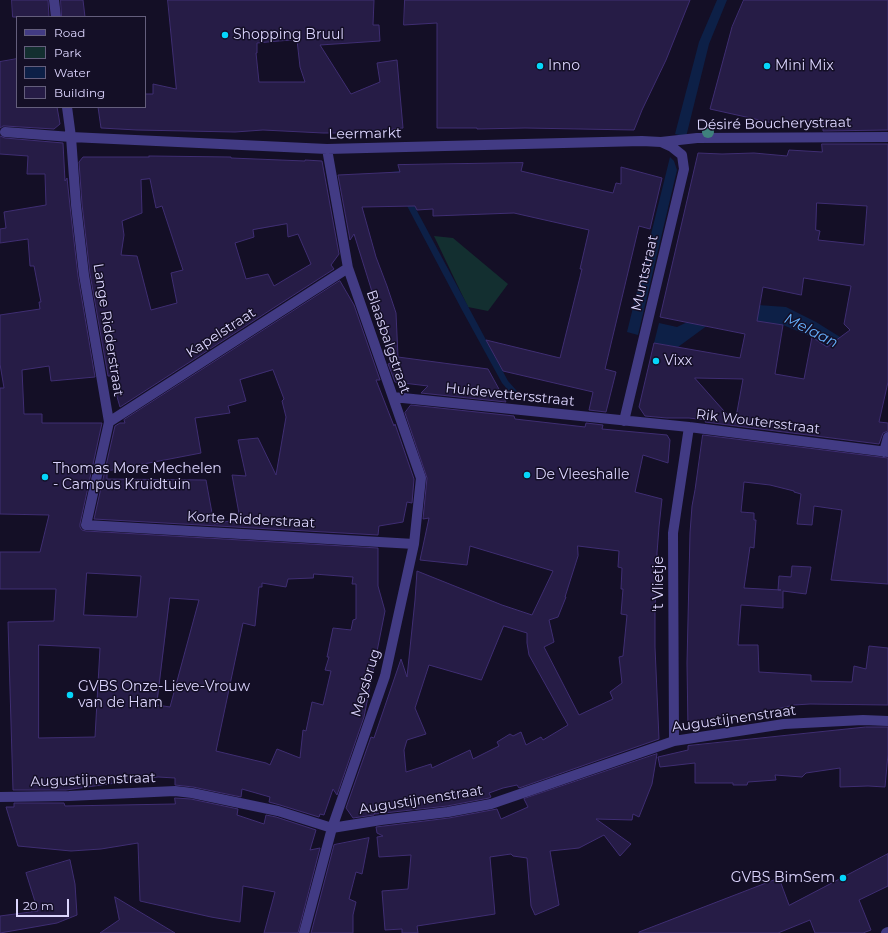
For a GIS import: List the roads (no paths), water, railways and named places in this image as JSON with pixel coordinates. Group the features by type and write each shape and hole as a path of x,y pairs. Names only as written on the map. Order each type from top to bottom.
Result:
{"street":[{"path":"54,0 56,16"},
{"name":"Lange Ridderstraat","path":"67,108 84,275 109,422 86,525"},
{"name":"Leermarkt","path":"5,132 70,137 327,149 642,141 661,142"},
{"name":"Désiré Boucherystraat","path":"661,142 697,138 888,137"},
{"name":"Muntstraat","path":"624,421 684,169 682,155 672,147 661,142"},
{"name":"Blaasbalgstraat","path":"327,149 348,268 420,478 414,544"},
{"name":"Kapelstraat","path":"109,422 348,268"},
{"name":"Huidevettersstraat","path":"393,397 624,421"},
{"name":"Rik Woutersstraat","path":"624,421 886,452"},
{"name":"'t Vlietje","path":"674,741 673,533 689,428"},
{"path":"886,452 888,437"},
{"name":"Korte Ridderstraat","path":"86,525 414,544"},
{"name":"Meysbrug","path":"304,933 332,828 385,676 414,544"},
{"name":"Augustijnenstraat","path":"0,797 69,796 175,790 278,811 332,828 448,812 491,804 674,741 784,724 863,720 888,721"}],"water":[{"path":"717,0 727,0 709,44 686,137 675,134 699,42"},
{"path":"670,157 674,161 677,170 638,335 627,332"},
{"path":"400,171 417,211 508,381 524,399 514,397 502,383 462,310 405,202 391,172"},
{"name":"Melaan","path":"744,304 786,307 816,322 888,367 888,386 812,337 783,325 737,319 708,325 678,347 654,343 659,323 677,327 704,314"}],"place":[{"name":"Shopping Bruul","path":"225,35"},
{"name":"Inno","path":"540,66"},
{"name":"Mini Mix","path":"767,66"},
{"name":"Vixx","path":"656,361"},
{"name":"De Vleeshalle","path":"527,475"},
{"name":"Thomas More Mechelen - Campus Kruidtuin","path":"45,477"},
{"name":"GVBS Onze-Lieve-Vrouw van de Ham","path":"70,695"},
{"name":"GVBS BimSem","path":"843,878"}]}
